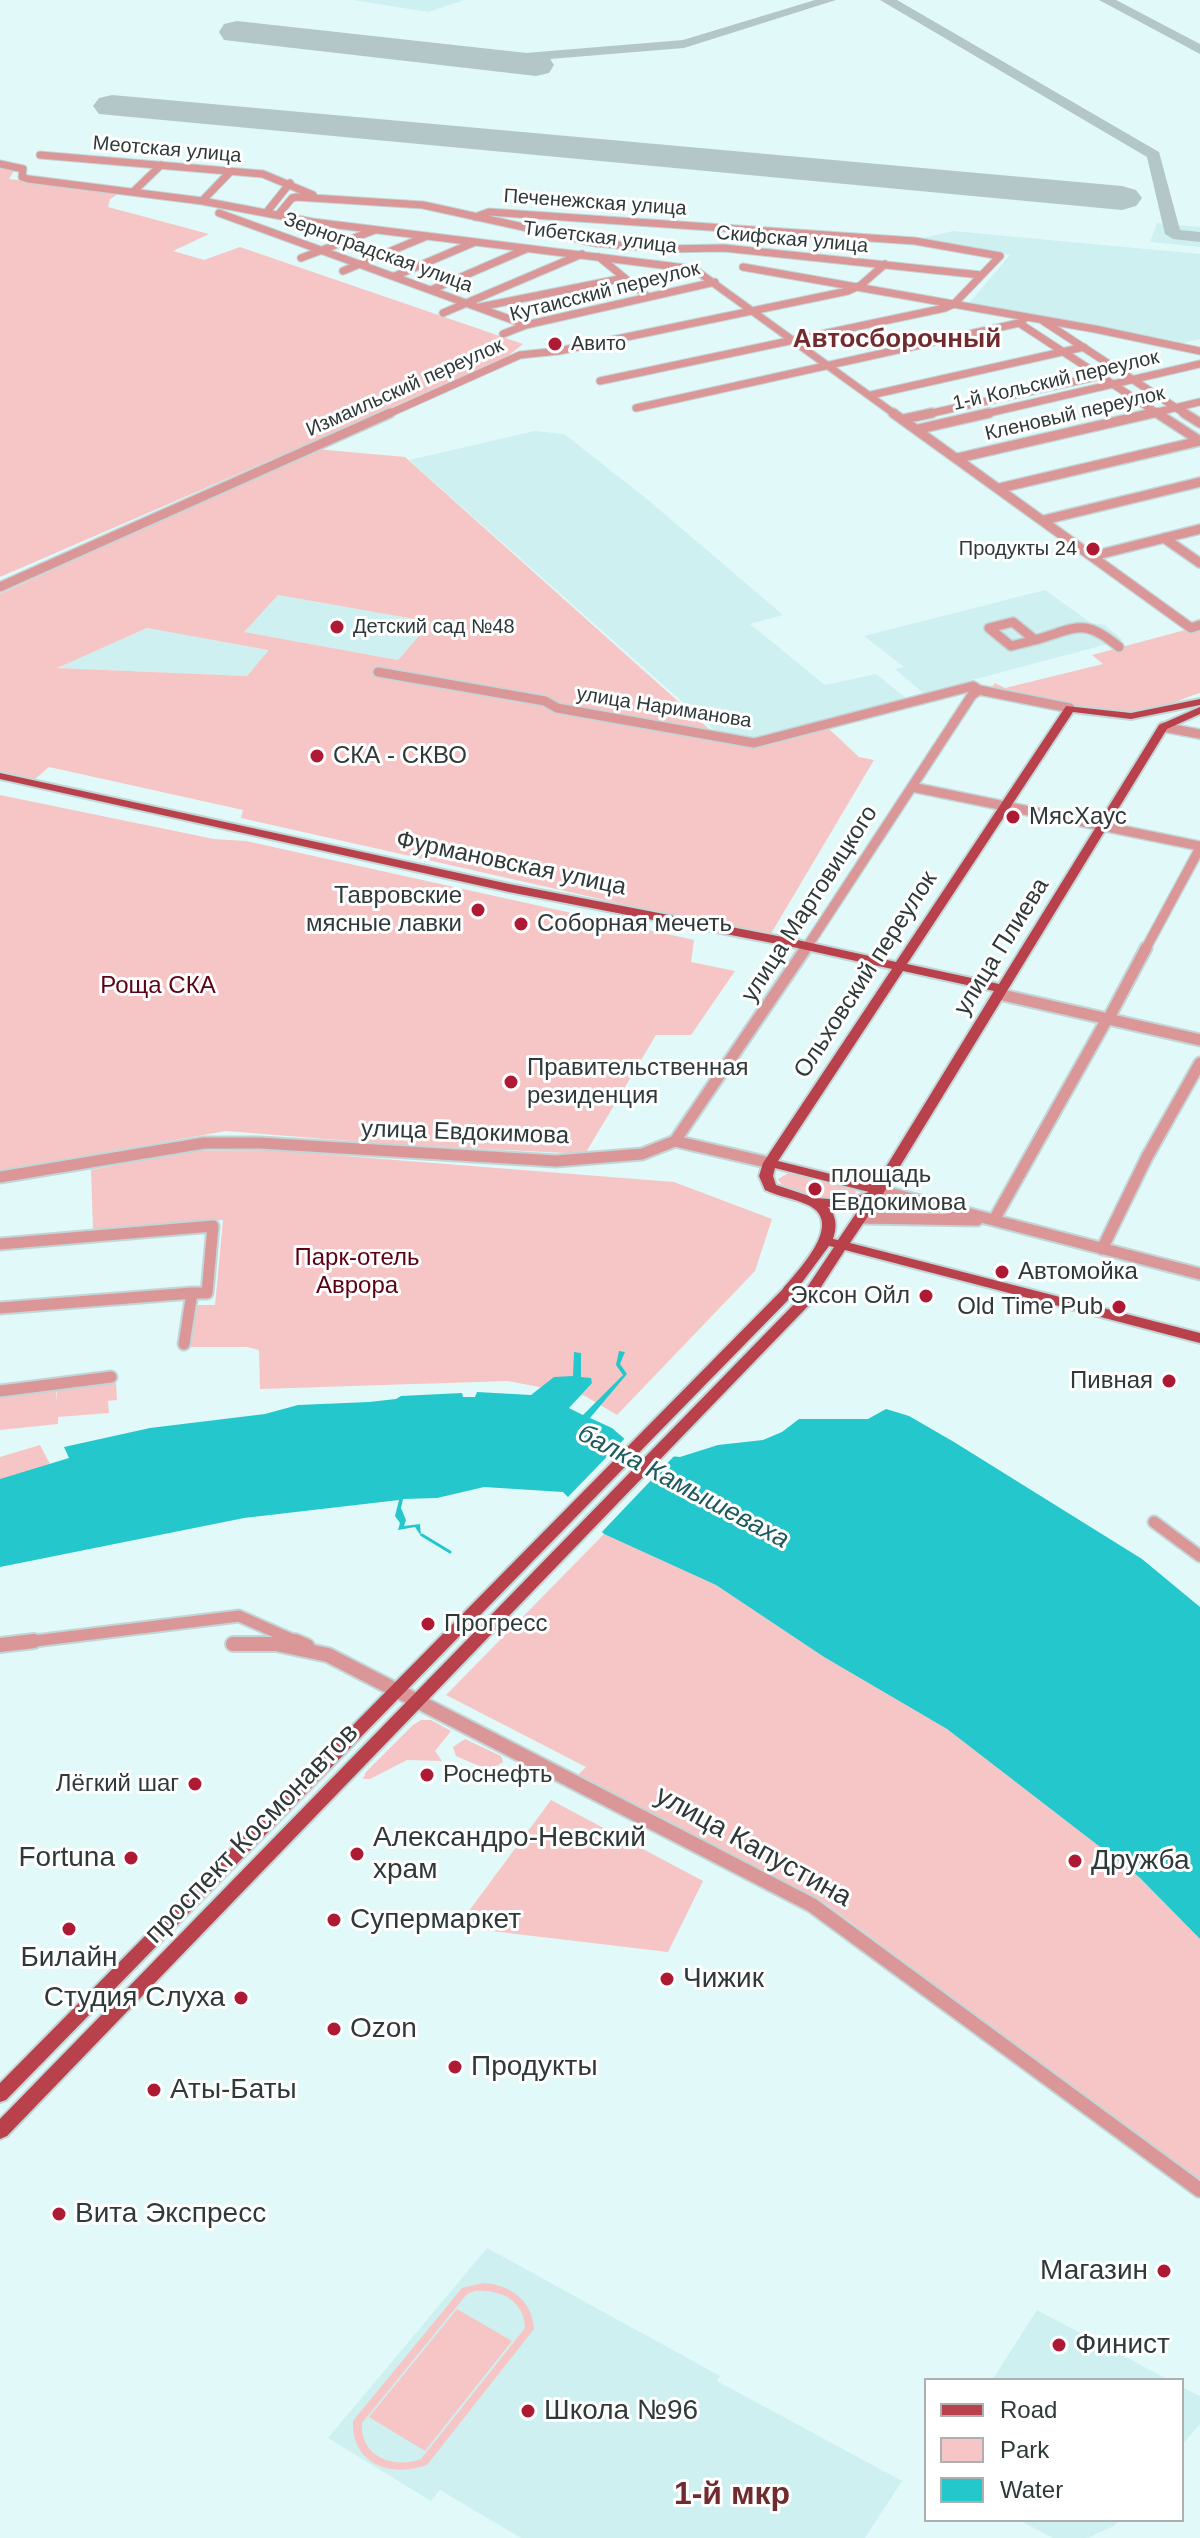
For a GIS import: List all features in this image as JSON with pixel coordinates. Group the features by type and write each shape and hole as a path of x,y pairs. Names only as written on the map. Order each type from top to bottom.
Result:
{"main road":[{"name":"улица Нариманова","path":"1070,708 1131,716 1200,702"},
{"name":"Ольховский переулок","path":"770,1163 1070,708"},
{"path":"1163,727 1200,710"},
{"name":"улица Плиева","path":"877,1192 1163,727"},
{"name":"Фурмановская улица","path":"0,776 1000,992"},
{"name":"Фурмановская улица","path":"0,783 493,890 806,949"},
{"path":"770,1163 877,1192 846,1204 814,1202 770,1187 766,1176 770,1163"},
{"path":"840,1247 877,1192"},
{"path":"814,1202 831,1219 825,1241 840,1247 1200,1338"},
{"name":"проспект Космонавтов","path":"0,2095 787,1293 825,1241"},
{"name":"проспект Космонавтов","path":"0,2131 805,1301 840,1247"}],"street":[{"name":"Меотская улица","path":"40,155 263,174 290,183 317,198"},
{"name":"Тибетская улица","path":"0,164 23,169 22,177 28,179 202,201 378,229 687,266 715,282 1093,556 1196,626"},
{"path":"133,192 161,165"},
{"path":"202,201 231,171"},
{"path":"266,213 290,183"},
{"path":"278,215 292,198 317,198"},
{"name":"Скифская улица","path":"317,198 423,205 596,243 664,249 724,248 981,275"},
{"name":"Печенежская улица","path":"475,217 489,212 915,241 1000,256 981,275"},
{"name":"Зерноградская улица","path":"219,213 526,325"},
{"path":"646,261 664,249 682,225"},
{"path":"301,258 378,229"},
{"path":"343,271 428,235"},
{"path":"811,257 827,235"},
{"path":"395,276 477,241"},
{"path":"443,313 583,254 596,243"},
{"path":"431,290 528,247"},
{"path":"596,256 648,297"},
{"name":"Измаильский переулок","path":"0,587 520,355 559,351 856,287 885,264"},
{"path":"743,267 1200,351"},
{"path":"600,381 954,304 981,275"},
{"path":"480,308 624,278"},
{"name":"Кутаисский переулок","path":"503,334 526,325 715,282"},
{"path":"636,408 1019,323 1027,317"},
{"path":"1039,319 1200,423"},
{"path":"1019,323 1200,441"},
{"path":"871,395 1084,347"},
{"name":"1-й Кольский переулок","path":"919,429 1200,364"},
{"path":"904,419 1100,376"},
{"name":"Кленовый переулок","path":"958,458 1200,402"},
{"path":"1000,488 1200,441"},
{"path":"1044,520 1200,482"},
{"path":"1093,556 1200,529"},
{"path":"1164,538 1200,563"},
{"path":"1035,640 1013,622 989,628 1011,646 1035,640 1081,627 1097,629 1119,647"},
{"name":"улица Нариманова","path":"378,672 545,701 557,708 746,743 973,686 979,690 1070,708"},
{"name":"улица Мартовицкого","path":"675,1141 806,949 972,695 979,690"},
{"path":"1163,727 1200,734"},
{"path":"912,787 1200,847 1109,1017 994,1220"},
{"name":"Фурмановская улица","path":"1000,992 1200,1040"},
{"name":"Фурмановская улица","path":"1109,1017 1200,1034"},
{"path":"1102,1249 1147,1157 1200,1063"},
{"path":"675,1141 770,1163"},
{"name":"улица Евдокимова","path":"0,1177 204,1143 260,1143 556,1161 642,1154 675,1141"},
{"path":"877,1192 1200,1274"},
{"path":"860,1218 994,1220"},
{"path":"0,1244 213,1226 207,1293 0,1308"},
{"path":"184,1344 192,1293"},
{"path":"0,1391 111,1377"},
{"path":"1154,1522 1200,1556"},
{"path":"0,1645 239,1616 328,1655"},
{"name":"улица Капустина","path":"233,1644 276,1644 328,1655 812,1905 1200,2190"}],"shaded area":[{"path":"353,0 465,0 428,12"},
{"path":"1157,223 1200,227 1200,247 1150,242"},
{"path":"953,231 1200,254 1200,339 1182,343 969,303 1010,255 919,239"},
{"path":"535,431 564,434 647,499 783,615 750,624 825,685 876,674 906,698 744,741 712,728 409,460"},
{"path":"1045,590 1091,623 1105,625 1123,640 923,693 895,669 904,667 864,636"},
{"name":"Детский сад №48","path":"278,595 431,622 398,660 243,632"},
{"path":"147,628 269,650 247,676 55,668"},
{"name":"Школа №96","path":"487,2248 720,2376 717,2381 902,2481 865,2538 521,2538 440,2490 431,2501 328,2438"},
{"name":"Финист","path":"1037,2310 1165,2378 993,2378"},
{"name":"Финист","path":"1184,2388 1200,2396 1200,2424 1184,2443"},
{"path":"1023,2522 1117,2522 1087,2538 1053,2538"}],"green space":[{"path":"0,167 15,169 9,179 120,193 110,199 108,207 209,234 173,251 204,260 240,247 523,344 508,356 476,371 0,577"},
{"path":"316,449 405,457 709,729 737,745 754,748 828,728 859,757 874,760 769,937 241,818 243,810 49,767 35,779 0,771 0,594","holes":["278,595 431,622 398,660 244,632","147,628 268,650 268,651 247,676 57,668"]},
{"path":"1200,626 1200,693 1147,713 1069,706 992,687 995,683 1005,688 1103,664 1092,655"},
{"name":"Роща СКА","path":"0,795 214,839 246,841 694,940 691,962 735,971 691,1035 656,1035 585,1154 388,1144 226,1131 0,1171"},
{"name":"Парк-отель Аврора","path":"269,1150 674,1182 772,1219 755,1271 617,1415 585,1396 508,1381 260,1389 259,1350 247,1347 190,1347 195,1305 215,1305 223,1220 93,1229 91,1170 190,1151"},
{"path":"792,1171 849,1185 856,1191 855,1197 825,1200 790,1190 778,1179"},
{"path":"116,1382 117,1400 108,1401 109,1413 58,1417 58,1424 0,1430 0,1393 56,1387 57,1403 57,1387"},
{"path":"40,1445 50,1464 0,1480 0,1457"},
{"name":"Дружба","path":"604,1534 716,1585 824,1657 947,1729 1139,1877 1200,1939 1200,2181 826,1904 578,1775 586,1767 446,1695"},
{"path":"421,1720 431,1720 451,1731 435,1751 442,1761 407,1760 370,1779 363,1779 366,1772 413,1725"},
{"path":"465,1739 501,1756 503,1762 485,1767 456,1756 453,1747"},
{"path":"551,1800 703,1881 668,1952 457,1927"},
{"path":"483,2283 511,2291 529,2310 534,2329 427,2465 400,2470 376,2464 359,2448 353,2421 462,2288","holes":["484,2291 502,2294 515,2303 524,2318 525,2328 421,2459 400,2462 380,2458 366,2444 362,2423 467,2294"]},
{"path":"457,2309 512,2341 425,2451 369,2417"}],"water":[{"name":"балка Камышеваха","path":"619,1351 625,1352 620,1364 627,1374 590,1418 612,1428 641,1453 680,1457 718,1445 763,1440 782,1432 799,1419 868,1419 886,1409 909,1416 954,1442 1142,1559 1200,1607 1200,1939 1139,1877 947,1729 824,1657 716,1585 604,1534 563,1492 484,1487 437,1498 403,1499 404,1526 420,1524 421,1536 415,1527 398,1530 400,1523 395,1516 399,1500 244,1518 0,1567 0,1479 69,1458 64,1447 150,1428 265,1414 298,1405 462,1393 463,1397 475,1397 477,1392 531,1395 554,1377 573,1376 574,1352 581,1353 581,1377 591,1378 592,1383 569,1408 583,1415 623,1375 616,1365"}],"pier":[{"path":"627,1436 642,1449 677,1453 599,1535 565,1500"}],"waterway":[{"path":"422,1535 450,1552"}],"taxiway":[{"path":"489,60 684,44 829,0"},
{"path":"887,0 1154,155 1173,234 1200,237"},
{"path":"1106,0 1200,50"}],"runway":[{"path":"237,32 536,65"},
{"path":"112,106 1122,198"}],"place":[{"name":"Авито","path":"555,344"},
{"name":"Продукты 24","path":"1093,549"},
{"name":"Детский сад №48","path":"337,627"},
{"name":"СКА - СКВО","path":"317,756"},
{"name":"МясХаус","path":"1013,817"},
{"name":"Тавровские мясные лавки","path":"478,910"},
{"name":"Соборная мечеть","path":"521,924"},
{"name":"Правительственная резиденция","path":"511,1082"},
{"name":"площадь Евдокимова","path":"815,1189"},
{"name":"Автомойка","path":"1002,1272"},
{"name":"Эксон Ойл","path":"926,1296"},
{"name":"Old Time Pub","path":"1119,1307"},
{"name":"Пивная","path":"1169,1381"},
{"name":"Прогресс","path":"428,1624"},
{"name":"Роснефть","path":"427,1775"},
{"name":"Лёгкий шаг","path":"195,1784"},
{"name":"Александро-Невский храм","path":"357,1854"},
{"name":"Fortuna","path":"131,1858"},
{"name":"Дружба","path":"1075,1861"},
{"name":"Супермаркет","path":"334,1920"},
{"name":"Билайн","path":"69,1929"},
{"name":"Чижик","path":"667,1979"},
{"name":"Студия Слуха","path":"241,1998"},
{"name":"Ozon","path":"334,2029"},
{"name":"Продукты","path":"455,2067"},
{"name":"Аты-Баты","path":"154,2090"},
{"name":"Вита Экспресс","path":"59,2214"},
{"name":"Магазин","path":"1164,2271"},
{"name":"Финист","path":"1059,2345"},
{"name":"Школа №96","path":"528,2411"}],"district":[{"name":"Автосборочный","path":"897,340"},
{"name":"1-й мкр","path":"732,2495"}]}
